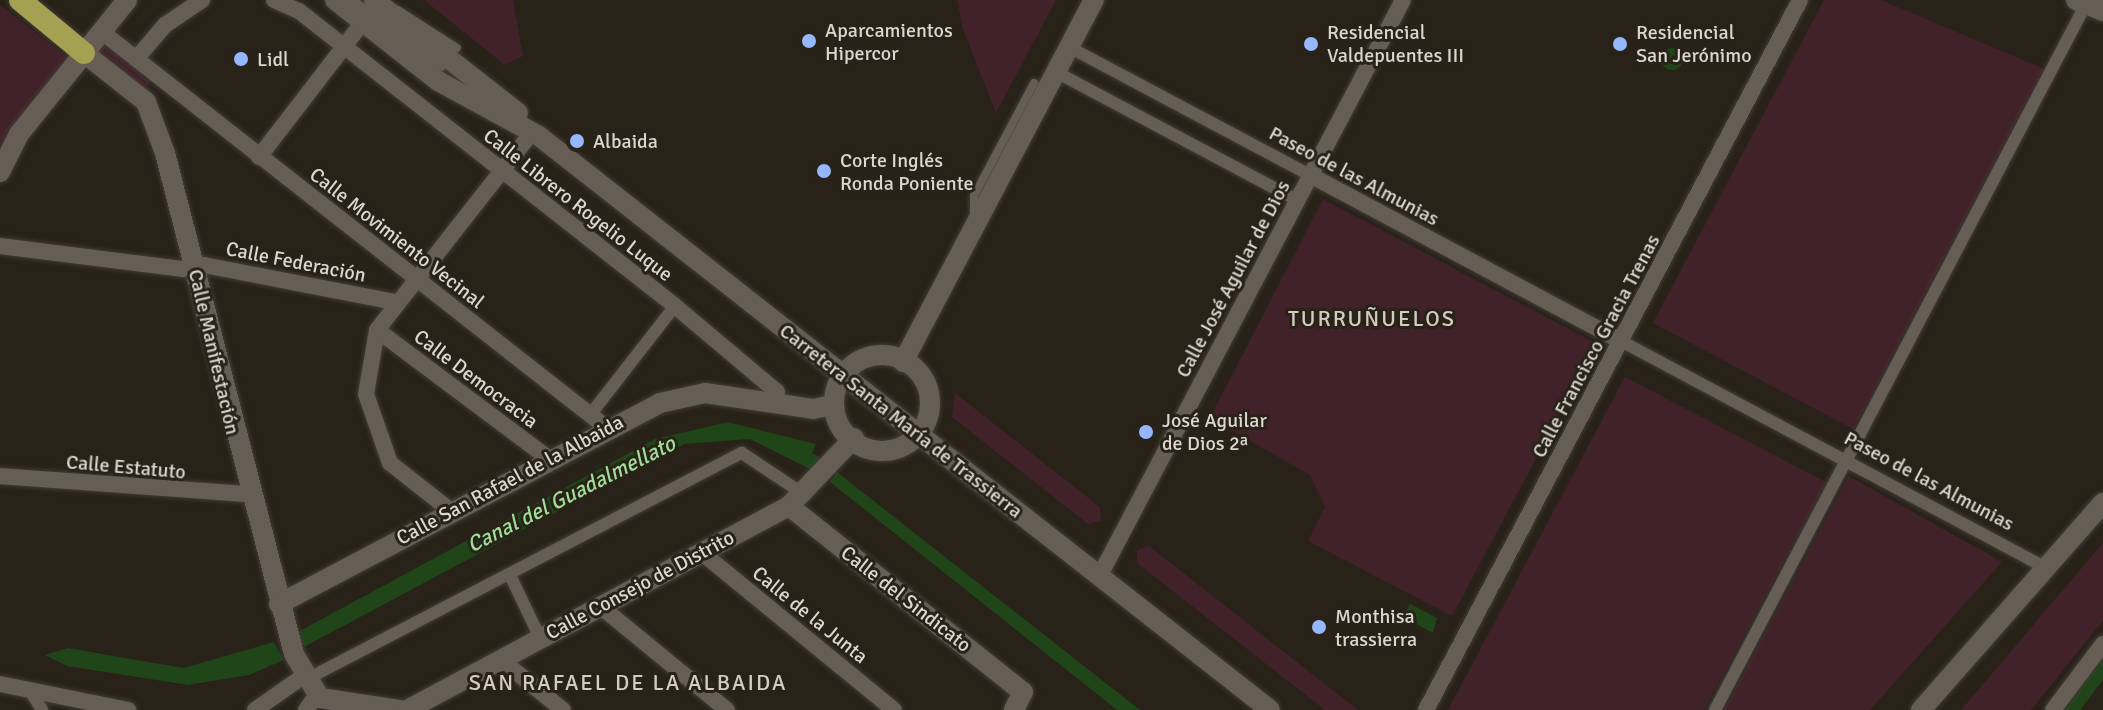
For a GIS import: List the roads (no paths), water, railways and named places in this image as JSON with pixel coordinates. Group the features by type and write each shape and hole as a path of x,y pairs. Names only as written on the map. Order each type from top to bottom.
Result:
{"highway":[{"path":"20,0 84,53"}],"street":[{"path":"0,172 19,134 127,0"},
{"path":"136,59 165,25 202,0"},
{"name":"Calle Librero Rogelio Luque","path":"274,0 344,48 675,306 777,392 775,400"},
{"path":"335,0 438,81 533,131"},
{"path":"903,362 1094,0"},
{"name":"Calle José Aguilar de Dios","path":"1099,577 1403,0"},
{"name":"Calle Francisco Gracia Trenas","path":"1426,710 1800,0"},
{"path":"379,3 533,131"},
{"path":"1715,710 2089,5"},
{"path":"259,157 363,22"},
{"name":"Calle Movimiento Vecinal","path":"102,32 607,428"},
{"name":"Paseo de las Almunias","path":"1069,47 1847,459 2046,568"},
{"path":"84,53 146,102 163,81"},
{"path":"1056,72 1297,200"},
{"name":"Calle Manifestación","path":"146,102 195,266 248,494 279,604"},
{"path":"451,511 390,463 366,394 377,330 395,302 533,131"},
{"name":"Carretera Santa María de Trassierra","path":"533,131 1270,710"},
{"name":"Calle Federación","path":"0,246 195,266 395,302"},
{"path":"590,415 675,306"},
{"name":"Calle Democracia","path":"377,330 551,460"},
{"path":"869,357 903,362 929,397 919,436 892,450 854,438 833,405 841,374 869,357"},
{"name":"Calle San Rafael de la Albaida","path":"279,604 607,428 683,396 775,400 813,409 833,405"},
{"name":"Calle Consejo de Distrito","path":"407,710 805,494 854,438"},
{"path":"255,710 309,690 510,575 742,453 805,494"},
{"name":"Calle Estatuto","path":"0,476 248,494"},
{"name":"Calle del Sindicato","path":"805,494 1019,701"},
{"path":"1921,710 2103,503"},
{"name":"Calle de la Junta","path":"701,552 894,710"},
{"path":"510,575 540,638"},
{"path":"279,604 282,628 309,690"},
{"path":"600,606 727,710"},
{"path":"2053,710 2103,644"},
{"path":"500,659 563,710"},
{"path":"0,684 128,710"},
{"path":"29,689 42,710"},
{"path":"309,690 399,710"}],"lane":[{"path":"353,0 442,67"},
{"path":"379,3 414,14 457,48"},
{"path":"974,226 974,196 1034,83"}],"water":[{"path":"1672,48 1680,51 1683,59 1680,67 1672,70 1664,67 1661,59 1664,51"},
{"name":"Canal del Guadalmellato","path":"728,422 816,444 812,453 826,461 816,472 750,439 684,444 304,647 296,633 655,439"},
{"path":"837,472 1140,710 1117,710 830,482"},
{"path":"1410,604 1437,618 1433,633 1403,617"},
{"path":"274,642 284,660 249,675 188,685 67,666 45,655 68,648 183,668"},
{"path":"2103,658 2103,680 2080,710 2063,710"}],"place":[{"name":"Aparcamientos Hipercor","path":"809,41"},
{"name":"Residencial Valdepuentes III","path":"1311,44"},
{"name":"Residencial San Jerónimo","path":"1620,44"},
{"name":"Lidl","path":"241,59"},
{"name":"Albaida","path":"577,141"},
{"name":"Corte Inglés Ronda Poniente","path":"824,171"},
{"name":"José Aguilar de Dios 2ª","path":"1146,432"},
{"name":"Monthisa trassierra","path":"1319,627"}],"district":[{"name":"TURRUÑUELOS","path":"1372,319"},
{"name":"SAN RAFAEL DE LA ALBAIDA","path":"628,683"}]}
